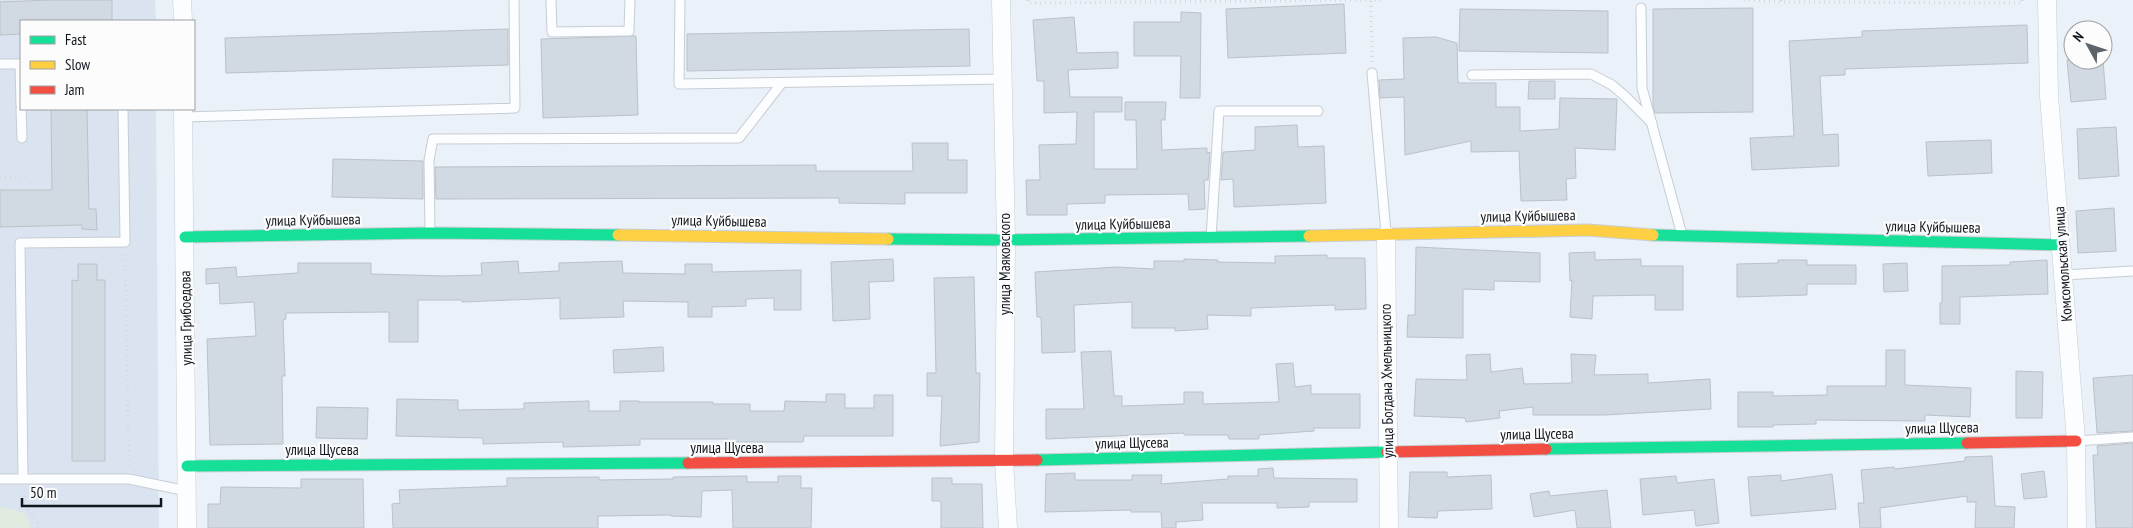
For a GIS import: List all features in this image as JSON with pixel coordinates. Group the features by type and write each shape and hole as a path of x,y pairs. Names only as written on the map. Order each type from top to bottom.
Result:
{"street":[{"path":"182,0 182,20"},
{"name":"улица Маяковского","path":"1001,0 1006,240 1004,461 1008,528"},
{"name":"Комсомольская улица","path":"2047,0 2049,96 2076,441 2077,528"},
{"name":"улица Грибоедова","path":"183,113 188,466 187,528"},
{"name":"улица Куйбышева","path":"185,237 430,233 1006,240 1386,235 1588,230 1683,237 2062,245"},
{"name":"улица Богдана Хмельницкого","path":"1386,235 1389,528"},
{"name":"улица Щусева","path":"188,466 1004,461 1388,452 2076,441"}],"lane":[{"path":"183,113 515,108 514,0"},
{"path":"551,0 552,32 629,31 630,0"},
{"path":"680,0 680,84 781,84 1004,79"},
{"path":"1641,8 1642,88 1654,125 1659,152 1683,237"},
{"path":"0,64 20,64"},
{"path":"1372,74 1386,235"},
{"path":"1472,75 1591,74 1612,85 1654,125"},
{"path":"430,233 429,160 433,139 739,138 781,84"},
{"path":"21,110 22,138"},
{"path":"23,478 20,243 125,242 123,110"},
{"path":"1211,238 1218,111 1318,111"},
{"path":"2064,275 2133,271"},
{"path":"2076,441 2133,437"},
{"path":"0,479 130,479 187,491"}],"path":[{"path":"1028,0 1028,3 1380,0"},
{"path":"1371,0 1372,74"},
{"path":"1744,0 2022,3 2022,0"},
{"path":"0,177 26,177"},
{"path":"125,242 130,479"},
{"path":"23,478 25,506 38,523 38,528"}],"shaded area":[{"path":"0,0 155,0 156,20 20,20 20,110 156,110 159,528 0,528"},
{"path":"0,506 25,513 31,528 0,528"}],"building":[{"path":"112,0 112,20 20,20 20,34 0,35 0,2"},
{"path":"1344,4 1346,53 1228,58 1226,9"},
{"path":"1753,8 1753,112 1655,113 1653,106 1653,9"},
{"path":"1460,9 1608,11 1608,53 1459,51"},
{"path":"1181,12 1201,13 1200,98 1180,98 1181,56 1134,56 1134,22 1181,22"},
{"path":"1074,17 1077,53 1118,52 1118,68 1068,70 1070,97 1122,97 1122,112 1094,112 1094,169 1137,169 1136,120 1125,120 1125,102 1166,102 1165,120 1161,120 1162,150 1207,148 1207,153 1210,152 1208,180 1204,180 1205,209 1189,210 1188,194 1105,195 1105,203 1067,204 1067,215 1027,215 1026,180 1040,180 1039,145 1076,144 1077,112 1044,113 1044,81 1037,81 1033,20"},
{"path":"2027,25 2028,63 1845,69 1845,75 1820,76 1823,135 1838,134 1839,166 1752,170 1750,138 1794,136 1789,41 1862,37 1862,31"},
{"path":"508,29 508,65 226,73 225,38"},
{"path":"969,29 970,66 687,71 687,34"},
{"path":"636,36 638,115 543,118 541,39"},
{"path":"1436,37 1457,43 1458,83 1496,83 1496,107 1520,107 1520,131 1559,129 1560,98 1617,99 1615,150 1575,148 1576,178 1566,179 1567,200 1521,201 1519,151 1471,152 1471,141 1405,155 1404,97 1380,98 1379,80 1404,79 1403,38"},
{"path":"2068,70 2104,70 2106,99 2071,102"},
{"path":"1529,81 1555,81 1555,99 1528,99"},
{"path":"51,110 87,110 89,209 96,209 97,230 82,229 82,225 0,227 0,190 52,190"},
{"path":"1297,125 1298,147 1324,146 1326,203 1234,207 1233,179 1221,180 1223,152 1255,150 1255,127"},
{"path":"2116,127 2119,176 2079,179 2077,129"},
{"path":"1991,140 1992,173 1928,176 1926,142"},
{"path":"912,143 948,143 948,160 967,160 967,193 905,193 905,204 839,203 839,198 436,199 435,167 816,165 816,171 913,171"},
{"path":"333,159 423,161 423,199 332,197"},
{"path":"2114,208 2116,251 2078,253 2076,211"},
{"path":"1416,247 1540,253 1540,282 1494,281 1494,290 1463,289 1463,338 1407,337 1408,315 1415,315"},
{"path":"1595,252 1595,260 1641,259 1641,266 1683,266 1683,310 1655,310 1655,295 1593,296 1592,319 1570,317 1572,280 1570,281 1569,253"},
{"path":"1327,255 1327,258 1365,258 1366,309 1335,310 1335,305 1251,308 1251,316 1207,315 1208,329 1175,331 1175,328 1132,328 1132,302 1074,305 1075,352 1042,353 1041,317 1037,317 1035,272 1117,267 1154,269 1154,261 1184,261 1184,259 1218,260 1217,262 1275,263 1275,256"},
{"path":"893,259 894,281 869,282 870,319 833,321 831,262"},
{"path":"1778,260 1807,260 1807,265 1856,265 1856,284 1807,284 1807,295 1737,297 1737,264 1778,263"},
{"path":"2047,260 2048,294 1960,297 1960,324 1940,324 1942,266 2010,265 2010,262"},
{"path":"518,261 519,273 559,271 559,263 622,261 623,273 685,274 685,264 712,264 712,272 801,270 801,310 774,310 774,298 746,299 746,306 712,307 712,317 688,317 688,302 623,301 624,317 560,319 560,298 462,302 462,300 418,300 418,342 389,342 389,312 286,313 286,319 283,320 285,376 282,376 283,444 210,445 207,339 256,336 254,302 220,304 219,283 206,284 206,269 236,267 237,277 298,273 298,263 371,263 371,274 446,276 482,275 481,263"},
{"path":"1907,263 1908,291 1884,292 1883,264"},
{"path":"78,264 97,264 97,280 105,280 105,461 72,461 72,280 78,281"},
{"path":"974,277 976,373 980,373 979,442 940,446 942,396 927,396 927,373 936,373 934,278"},
{"path":"663,347 664,371 614,373 613,350"},
{"path":"1886,350 1905,350 1905,385 1971,388 1970,417 1925,415 1925,421 1816,420 1816,424 1738,427 1738,392 1773,392 1773,396 1827,395 1827,386 1886,386"},
{"path":"1111,351 1114,396 1122,396 1122,406 1184,404 1184,392 1203,392 1203,404 1279,402 1276,364 1293,363 1295,387 1311,385 1311,394 1360,394 1360,428 1314,428 1314,431 1259,435 1259,439 1229,439 1228,435 1184,435 1184,433 1046,439 1046,409 1084,409 1081,352"},
{"path":"1490,354 1491,372 1522,368 1524,384 1572,383 1571,354 1596,355 1594,375 1648,374 1648,383 1710,379 1711,409 1604,415 1533,415 1533,407 1499,411 1500,418 1466,422 1465,418 1414,416 1416,379 1467,380 1466,355"},
{"path":"2016,371 2043,372 2042,418 2016,418"},
{"path":"2133,375 2133,431 2097,433 2093,378"},
{"path":"826,394 845,394 845,408 874,408 874,395 893,395 893,436 804,436 803,442 728,442 728,439 640,439 640,445 563,447 563,442 483,444 483,438 396,436 397,399 458,400 458,410 524,409 524,403 589,401 589,411 620,411 620,401 639,401 750,404 750,411 784,411 785,401 826,402"},
{"path":"317,407 368,408 367,439 316,438"},
{"path":"2133,443 2133,528 2096,528 2093,455 2098,455 2097,446"},
{"path":"1992,456 1995,506 2015,507 2014,528 1975,528 1976,502 1967,502 1967,496 1880,508 1881,528 1860,528 1858,503 1864,503 1861,470 1894,467 1895,469 1965,461 1965,457"},
{"path":"1273,468 1274,478 1357,479 1357,502 1309,502 1309,507 1277,508 1277,503 1202,503 1203,520 1176,522 1176,528 1162,528 1161,512 1131,512 1131,510 1045,512 1046,474 1075,473 1075,480 1132,480 1132,475 1162,475 1161,484 1228,479 1228,476 1258,476 1258,469"},
{"path":"2044,471 2047,497 2024,499 2021,474"},
{"path":"1410,472 1447,472 1447,477 1491,475 1492,509 1438,511 1437,518 1408,517"},
{"path":"1832,474 1836,509 1751,516 1748,477 1781,475 1781,481"},
{"path":"747,476 747,482 778,482 778,476 801,476 801,488 812,488 811,528 733,528 732,490 702,491 701,517 671,515 598,516 598,528 393,528 392,504 400,503 399,490 507,486 507,478 599,477 599,480"},
{"path":"1676,476 1677,483 1714,479 1719,523 1696,526 1694,510 1643,515 1640,479"},
{"path":"932,478 952,478 952,484 982,484 983,528 941,528 941,501 932,501"},
{"path":"301,479 363,479 364,528 208,528 208,504 220,504 221,487 301,488"},
{"path":"1607,490 1611,528 1577,528 1575,510 1534,517 1530,494 1549,491 1550,496"}],"traffic: fast":[{"path":"185,237 430,233 618,235"},
{"path":"1653,235 2062,245"},
{"path":"888,239 1006,240 1309,236"},
{"path":"1546,449 1967,443"},
{"path":"1037,460 1387,452"},
{"path":"187,466 688,463"}],"traffic: slow":[{"path":"1309,236 1588,230 1653,235"},
{"path":"618,235 888,239"}],"traffic: jam":[{"path":"1967,443 2076,441"},
{"path":"1387,452 1546,449"},
{"path":"688,463 1037,460"}]}
